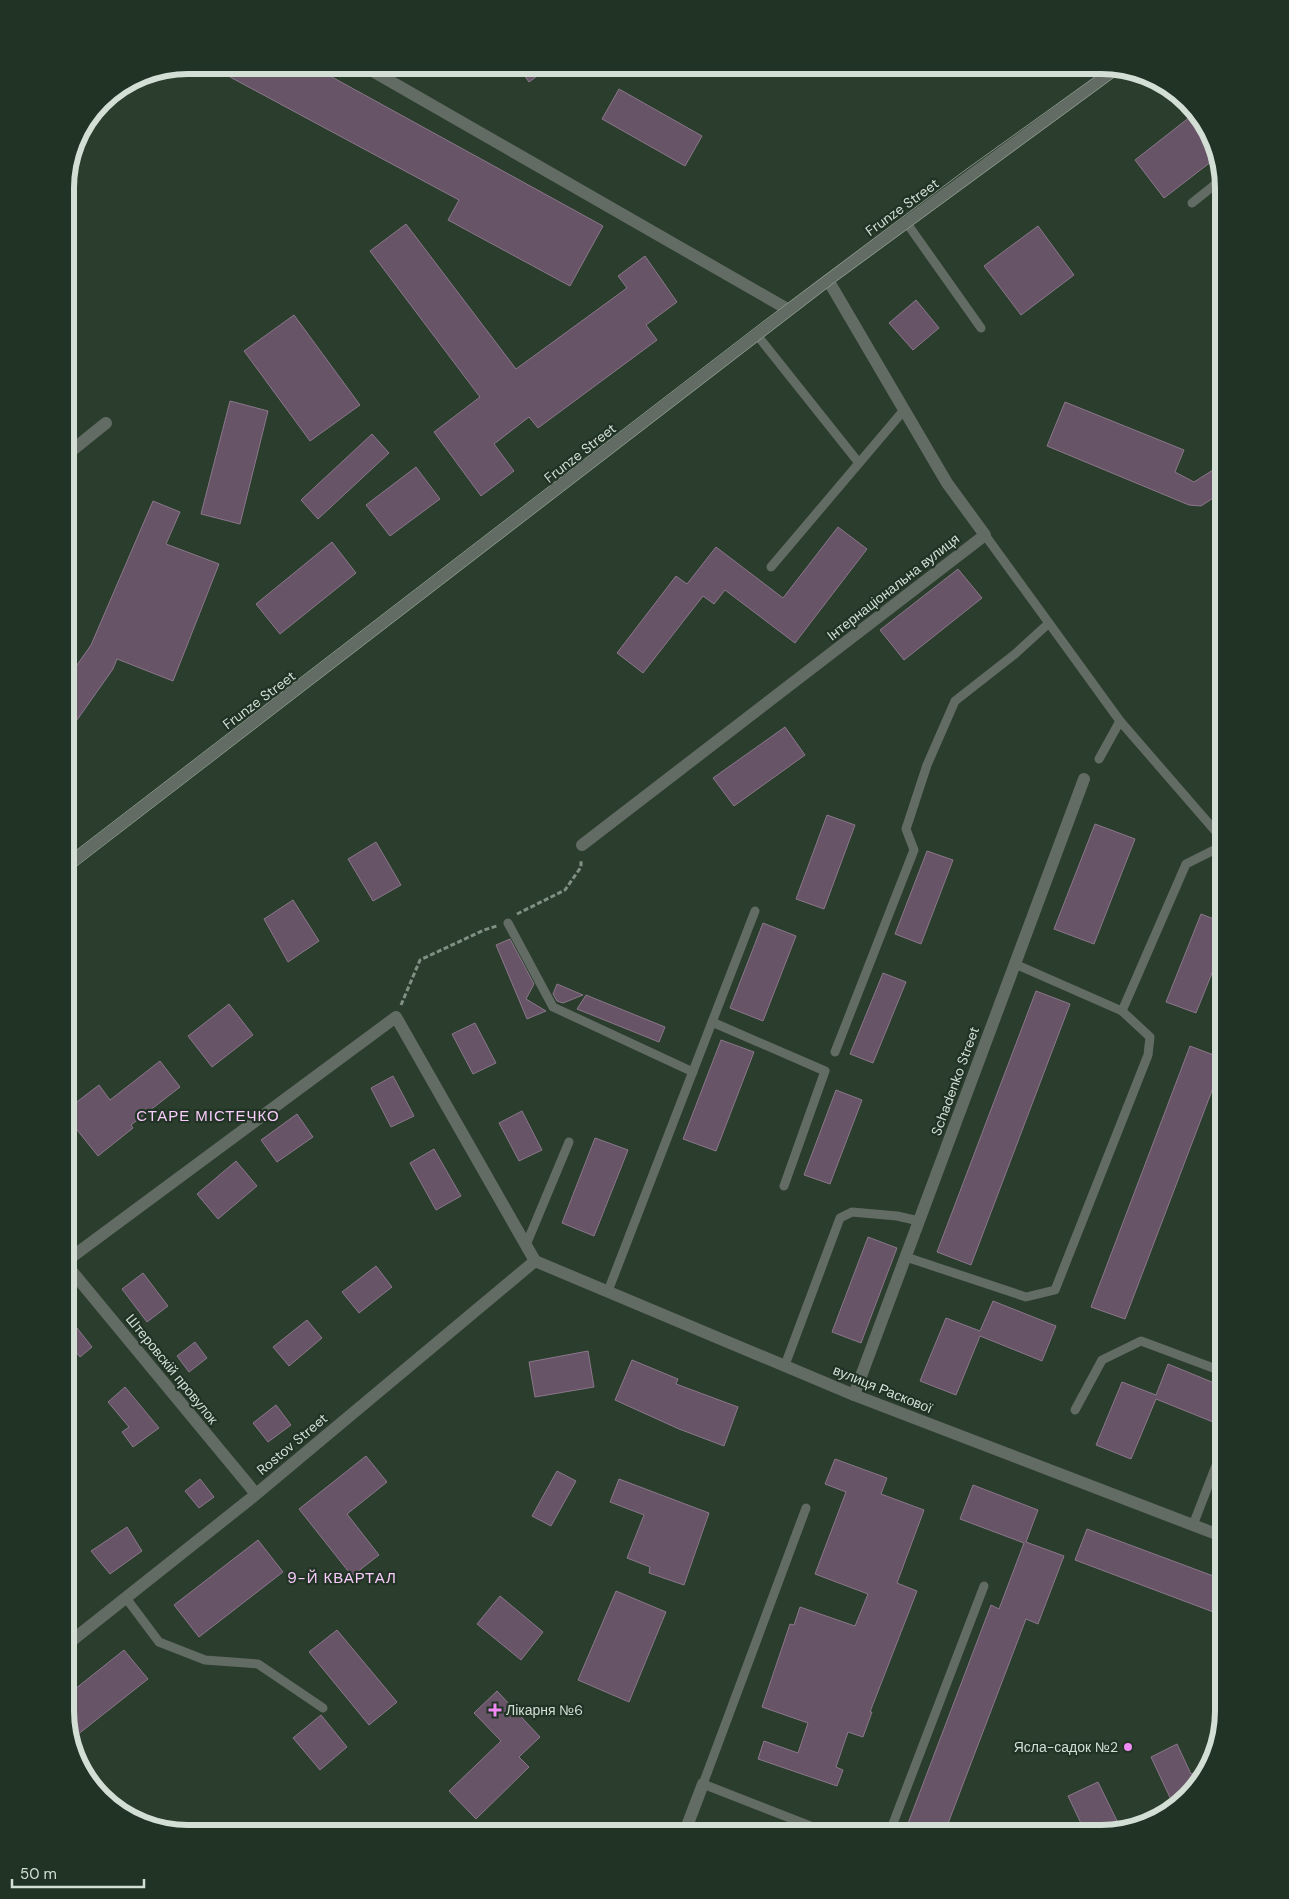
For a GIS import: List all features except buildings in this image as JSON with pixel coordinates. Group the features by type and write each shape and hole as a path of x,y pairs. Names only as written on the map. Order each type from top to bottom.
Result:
{"street":[{"path":"378,74 789,310"},
{"name":"Frunze Street","path":"74,860 828,280 1109,74"},
{"path":"828,280 947,483 985,535"},
{"path":"74,449 106,423"},
{"name":"Інтернаціональна вулиця","path":"582,845 985,535"},
{"name":"Schadenko Street","path":"854,1394 1084,779"},
{"path":"74,1256 396,1017 535,1261"},
{"name":"вулиця Раскової","path":"535,1261 854,1394 1215,1534"},
{"name":"Rostov Street","path":"74,1639 256,1494 535,1261"},
{"name":"Штеровскій провулок","path":"74,1274 256,1494"},
{"path":"687,1825 703,1784"}],"lane":[{"path":"1192,203 1215,185"},
{"path":"906,222 980,328"},
{"path":"757,335 859,463"},
{"path":"771,567 904,410"},
{"path":"985,535 1120,721 1215,832"},
{"path":"835,1052 914,850 906,829 927,765 955,700 1015,654 1049,623"},
{"path":"1099,759 1120,721"},
{"path":"1122,1011 1186,864 1215,848"},
{"path":"608,1291 755,911"},
{"path":"508,923 553,1008 693,1072"},
{"path":"906,1257 1026,1297 1055,1290 1148,1056 1150,1037 1122,1011 1015,964"},
{"path":"712,1022 825,1071 784,1186"},
{"path":"526,1245 569,1142"},
{"path":"785,1366 840,1218 852,1212 897,1216 919,1221"},
{"path":"1075,1410 1102,1360 1141,1341 1215,1369"},
{"path":"1193,1525 1215,1468"},
{"path":"806,1508 703,1784 808,1825"},
{"path":"892,1825 984,1586"},
{"path":"126,1598 159,1642 205,1660 258,1664 323,1708"}],"path":[{"path":"396,1017 420,960 484,930 508,923 521,911 564,890 581,867 582,845"}],"tram line":[{"path":"74,852 764,321 964,171 1099,74"},
{"path":"74,868 831,285 1117,75"}],"place":[{"name":"Лікарня №6","path":"495,1710"},
{"name":"Ясла-садок №2","path":"1128,1747"}],"district":[{"name":"СТАРЕ МІСТЕЧКО","path":"208,1116"},
{"name":"9-Й КВАРТАЛ","path":"342,1578"}]}
